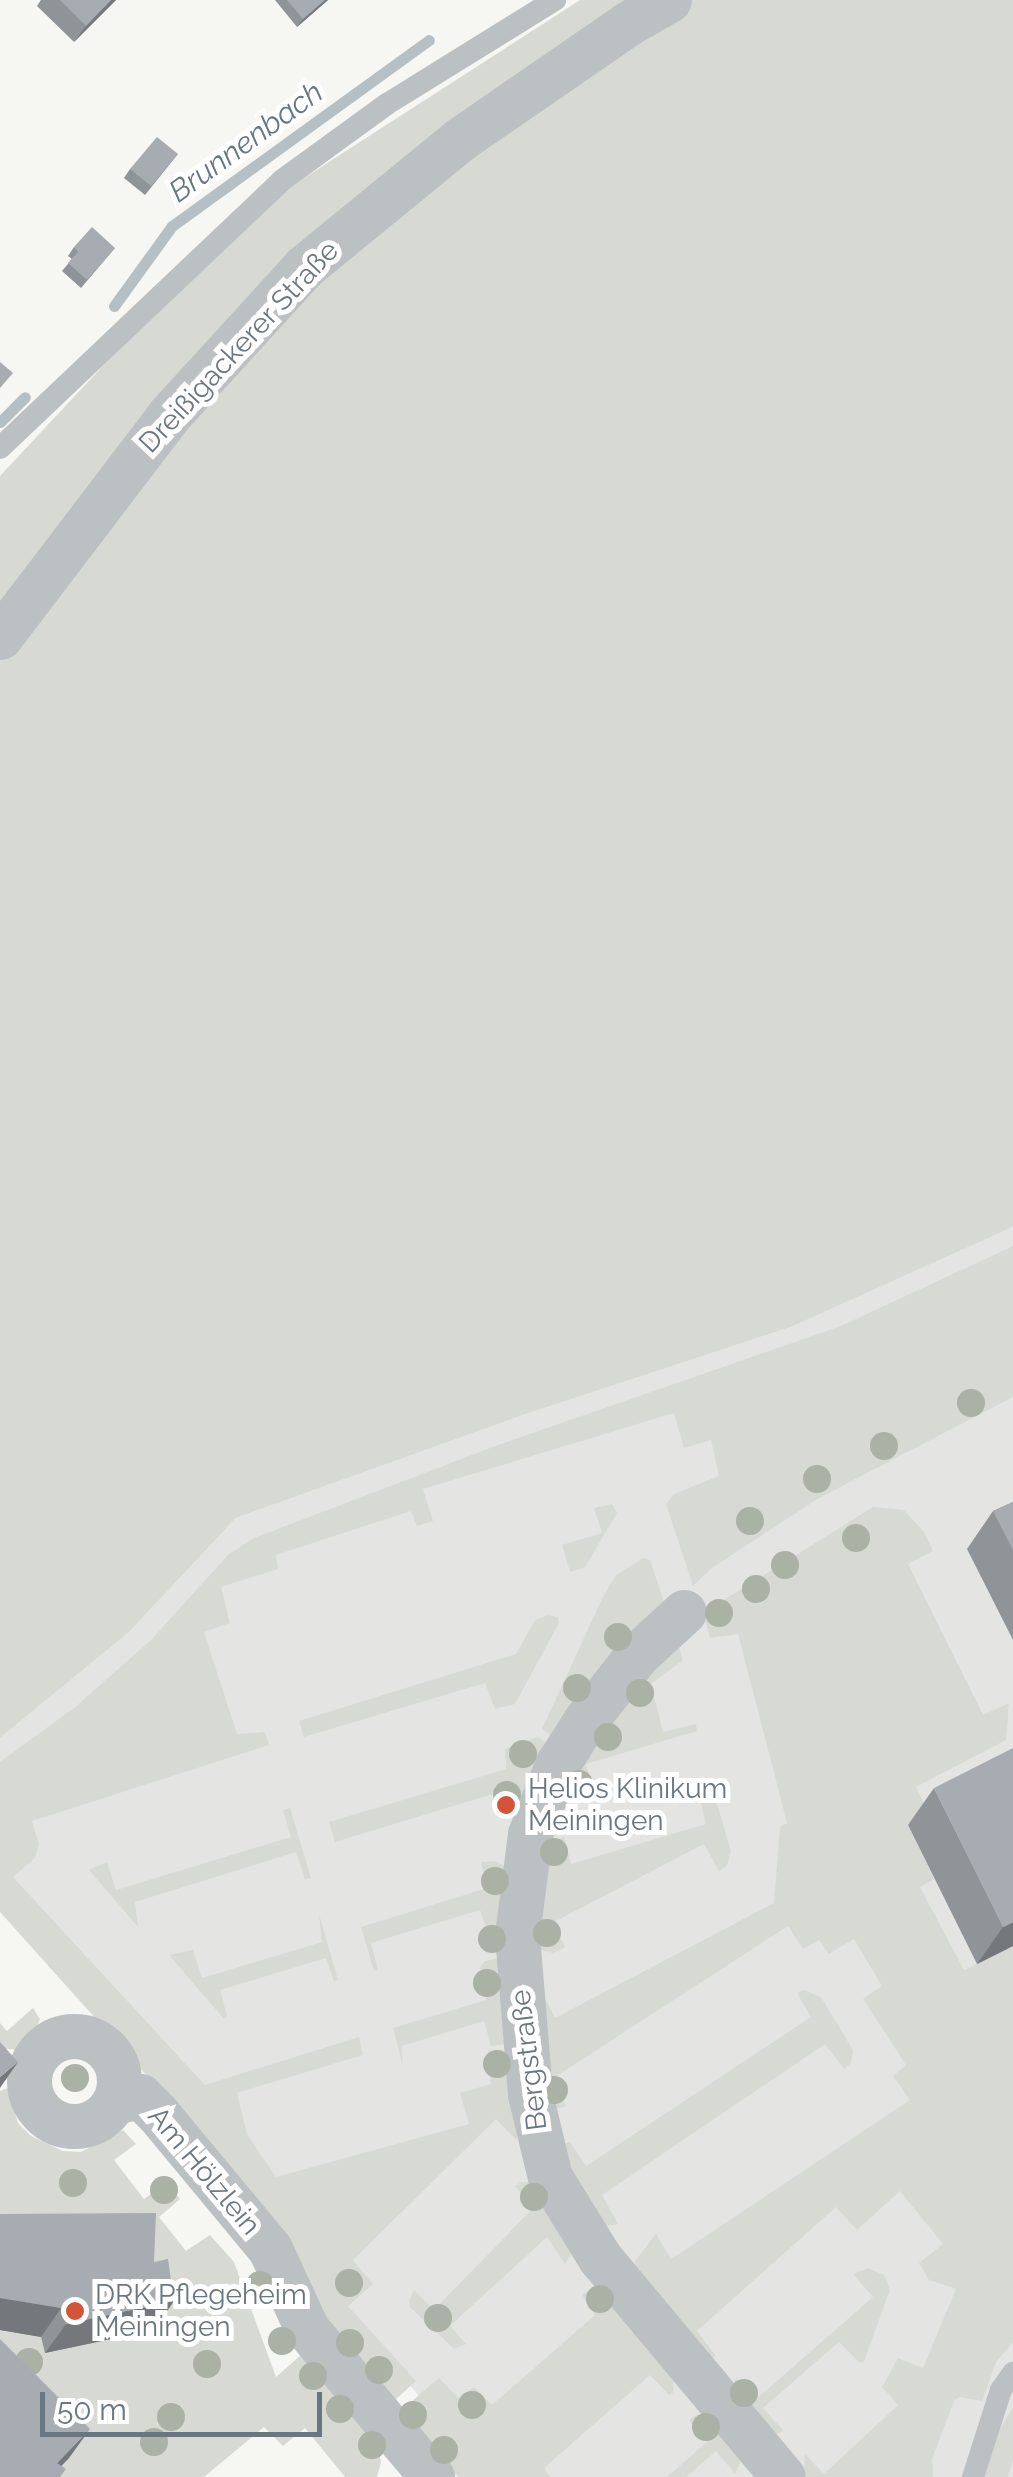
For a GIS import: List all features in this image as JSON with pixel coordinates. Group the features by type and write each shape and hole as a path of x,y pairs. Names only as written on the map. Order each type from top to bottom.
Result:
{"street":[{"name":"Dreißigackerer Straße","path":"0,638 169,415 304,268 459,140 626,24 670,0"},
{"name":"Bergstraße","path":"684,1612 637,1656 584,1722 558,1764 530,1834 517,1935 530,2094 550,2177 600,2258 784,2477"},
{"name":"Am Hölzlein","path":"114,2102 140,2096 270,2249 308,2329 419,2473"}],"lane":[{"path":"0,448 281,180 387,104 555,0"},
{"path":"973,2477 1001,2390 1013,2373"}],"shaded area":[{"path":"580,0 1013,0 1013,1227 791,1327 523,1415 236,1518 129,1632 0,1738 0,476 158,307 290,187"},
{"name":"Helios Klinikum Meiningen","path":"1013,1227 1013,2477 491,2477 316,2280 0,1872 0,1738 129,1632 236,1518 523,1415 791,1327"},
{"path":"1013,1246 1013,1397 819,1498 712,1568 693,1586 666,1504 674,1494 719,1476 711,1440 684,1448 674,1413 423,1489 433,1521 417,1526 411,1511 276,1555 278,1569 221,1587 230,1623 204,1632 237,1734 265,1732 269,1745 32,1821 39,1844 35,1858 13,1877 205,2085 359,2037 363,2055 237,2093 247,2134 276,2177 469,2124 460,2093 491,2084 488,2064 508,2059 521,2125 516,2140 496,2119 353,2260 373,2284 348,2306 416,2381 394,2401 326,2326 175,2107 0,1912 0,1762 74,1708 151,1640 228,1555 254,1538 498,1445 841,1326"},
{"path":"612,1504 617,1513 585,1567 570,1572 562,1545 602,1533 594,1508"},
{"path":"873,1507 904,1510 924,1532 933,1551 908,1564 983,1715 1009,1703 1006,1740 916,1787 929,1814 908,1825 934,1879 920,1887 964,1970 1013,1946 1013,2342 996,2362 982,2401 959,2397 954,2401 932,2459 933,2477 803,2477 805,2454 824,2474 898,2405 882,2387 898,2358 923,2368 956,2289 929,2280 919,2263 943,2244 900,2191 857,2230 836,2207 697,2331 716,2356 711,2358 636,2269 635,2261 656,2234 671,2259 910,2100 893,2076 906,2065 863,1999 882,1986 854,1939 829,1954 819,1940 803,1949 788,1926 552,2079 566,2106 561,2108 553,2108 543,1994 555,2018 774,1903 780,1827 787,1823 738,1634 710,1638 703,1613"},
{"path":"643,1558 650,1560 666,1608 557,1739 542,1729 602,1599 616,1575"},
{"path":"548,1615 558,1617 559,1623 515,1704 495,1709 485,1683 304,1737 299,1721 516,1654 535,1620"},
{"path":"677,1640 683,1660 651,1684 663,1732 696,1724 697,1731 586,1764 595,1797 576,1797 570,1787 572,1773"},
{"path":"538,1737 553,1748 522,1819 496,1793 335,1842 329,1822 506,1769 505,1749"},
{"path":"706,1795 717,1804 731,1851 727,1866 719,1871 704,1844 554,1922 565,1947 553,1953 537,1949 546,1844 564,1837 571,1864 706,1824 699,1796"},
{"path":"290,1808 311,1878 305,1879 296,1852 135,1902 138,1927 89,1870 107,1862 116,1890 291,1837 283,1810"},
{"path":"495,1861 508,1868 499,1950 493,1951 480,1910 371,1943 378,1970 374,1971 361,1927 487,1888 481,1862"},
{"path":"319,1914 338,1980 334,1981 326,1958 220,1990 227,2016 224,2019 169,1955 193,1950 202,1978 322,1942"},
{"path":"500,1958 507,2044 491,2046 484,2021 402,2046 403,2067 393,2028 486,2000 480,1968 485,1961"},
{"path":"804,1990 821,1997 853,2050 851,2063 844,2069 825,2044 602,2195 618,2224 605,2226 565,2171 563,2144 570,2142 586,2166 811,2017 797,1993"},
{"path":"33,2008 40,2019 35,2032 17,2050 0,2048 0,2023 7,2031"},
{"path":"8,2088 18,2123 31,2136 63,2151 81,2152 123,2130 136,2144 114,2160 144,2199 167,2183 180,2199 159,2217 186,2251 210,2235 234,2262 276,2377 301,2355 376,2439 381,2462 377,2477 345,2477 305,2428 283,2446 264,2427 204,2477 51,2477 0,2388 0,2330 41,2337 46,2353 154,2330 0,2243 0,2091"},
{"path":"532,2182 573,2251 565,2264 547,2237 450,2326 466,2344 454,2349 410,2307 409,2300 414,2290 434,2310 533,2208 515,2186"},
{"path":"868,2268 884,2275 890,2290 864,2361 860,2363 839,2342 763,2408 784,2431 776,2434 732,2389 736,2378 755,2400 873,2297 853,2274"},
{"path":"594,2287 601,2288 674,2375 673,2393 669,2395 650,2375 544,2468 550,2477 458,2477 399,2412 439,2378 459,2399 474,2387 492,2405 595,2315 582,2295"},
{"path":"1013,2407 1013,2460 1008,2477 984,2477 998,2432"},
{"path":"707,2416 742,2459 735,2474 716,2451 686,2477 667,2477 707,2442 689,2420"}],"building":[{"path":"60,0 111,0 86,26"},
{"path":"287,0 325,0 303,19"},
{"path":"157,137 178,154 151,186 130,169"},
{"path":"92,227 115,248 87,280 68,263 78,252 74,247"},
{"path":"0,362 13,373 0,388"},
{"path":"1013,1502 1013,1550 993,1511"},
{"path":"1013,1748 1013,1922 1003,1927 934,1788"},
{"path":"0,2042 18,2062 0,2077"},
{"name":"DRK Pflegeheim Meiningen","path":"156,2213 154,2262 168,2259 174,2301 66,2324 61,2308 0,2298 0,2214"},
{"path":"0,2339 90,2429 57,2463 66,2469 60,2477 0,2477"}],"waterway":[{"name":"Brunnenbach","path":"114,306 172,226 429,40"},
{"name":"Brunnenbach","path":"0,422 25,397"}],"place":[{"name":"Helios Klinikum Meiningen","path":"506,1805"},
{"name":"DRK Pflegeheim Meiningen","path":"75,2311"}]}
